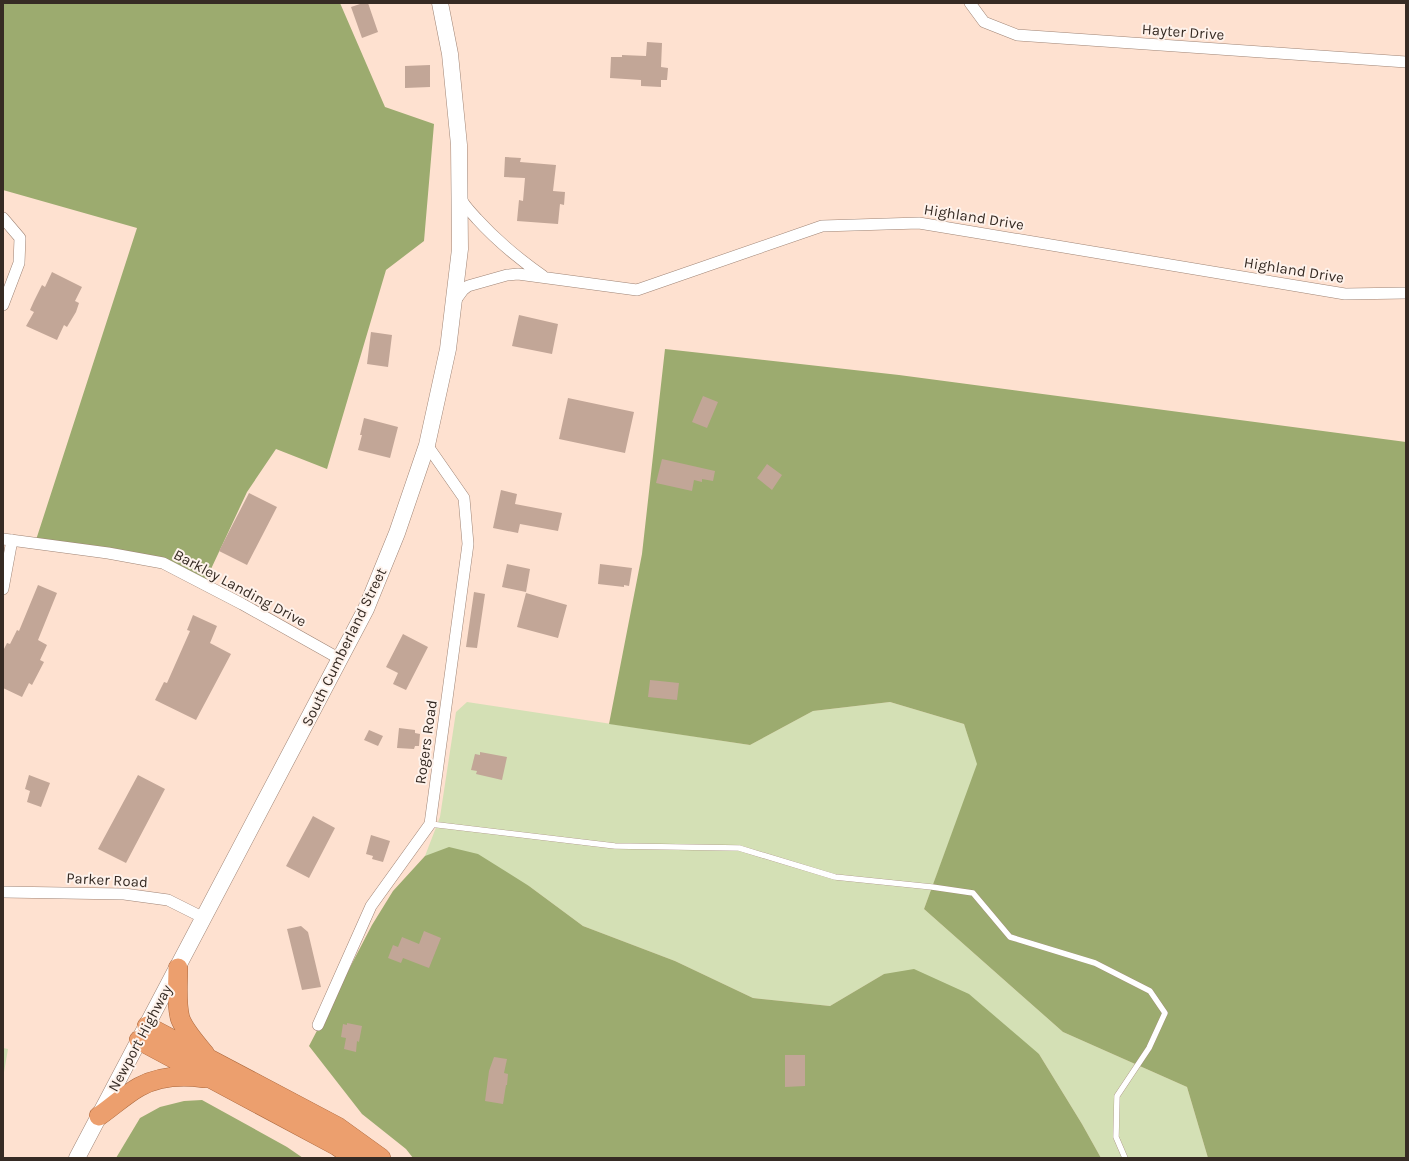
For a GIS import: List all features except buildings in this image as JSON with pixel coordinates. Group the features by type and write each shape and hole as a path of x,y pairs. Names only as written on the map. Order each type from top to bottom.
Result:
{"highway":[{"path":"178,968 177,1000 181,1019 212,1070 338,1127 381,1158"},
{"path":"143,1033 212,1070 337,1146 354,1158"},
{"path":"99,1116 140,1086 164,1078 212,1070"}],"main road":[{"name":"South Cumberland Street","path":"204,918 366,609 397,533 427,445 448,349 460,249 459,145 450,54 440,3"},
{"name":"Newport Highway","path":"77,1158 204,918"}],"street":[{"name":"Hayter Drive","path":"970,3 984,22 1017,36 1406,62"},
{"path":"459,196 484,227 517,257 545,277"},
{"path":"3,218 20,238 19,263 3,305"},
{"name":"Highland Drive","path":"454,302 462,290 476,282 518,274 636,290 822,226 919,222 1345,294 1406,293"},
{"name":"Rogers Road","path":"318,1025 371,906 430,824 468,544 464,498 427,445"},
{"path":"3,589 8,540"},
{"name":"Barkley Landing Drive","path":"8,540 108,553 163,563 242,604 340,659"},
{"name":"Parker Road","path":"3,892 124,894 168,900 204,918"}],"lane":[{"path":"430,824 615,846 739,848 835,877 932,887 973,893 1010,937 1095,964 1150,991 1165,1013 1149,1048 1117,1096 1116,1137 1125,1158"}],"green space":[{"path":"3,3 340,3 385,107 434,124 424,241 386,270 327,469 276,449 247,492 204,584 163,563 35,543 137,228 3,190"},
{"path":"665,349 899,375 1406,442 1406,1158 1208,1158 1187,1087 1063,1032 924,909 977,764 964,724 890,702 813,711 750,745 609,724 642,554"},
{"path":"467,702 750,745 813,711 890,702 964,724 978,764 924,909 1063,1032 1187,1087 1208,1158 1101,1158 1039,1054 884,974 830,1006 753,998 675,961 583,926 529,886 425,856 440,817 456,712"},
{"path":"449,847 478,854 529,886 583,926 675,961 753,998 830,1006 884,974 914,969 969,994 1039,1054 1101,1158 413,1158 406,1149 362,1114 309,1046 372,925 393,891 425,856"},
{"path":"3,1048 8,1049 3,1078"},
{"path":"202,1100 287,1147 303,1158 116,1158 140,1118 160,1107 184,1101"}]}
